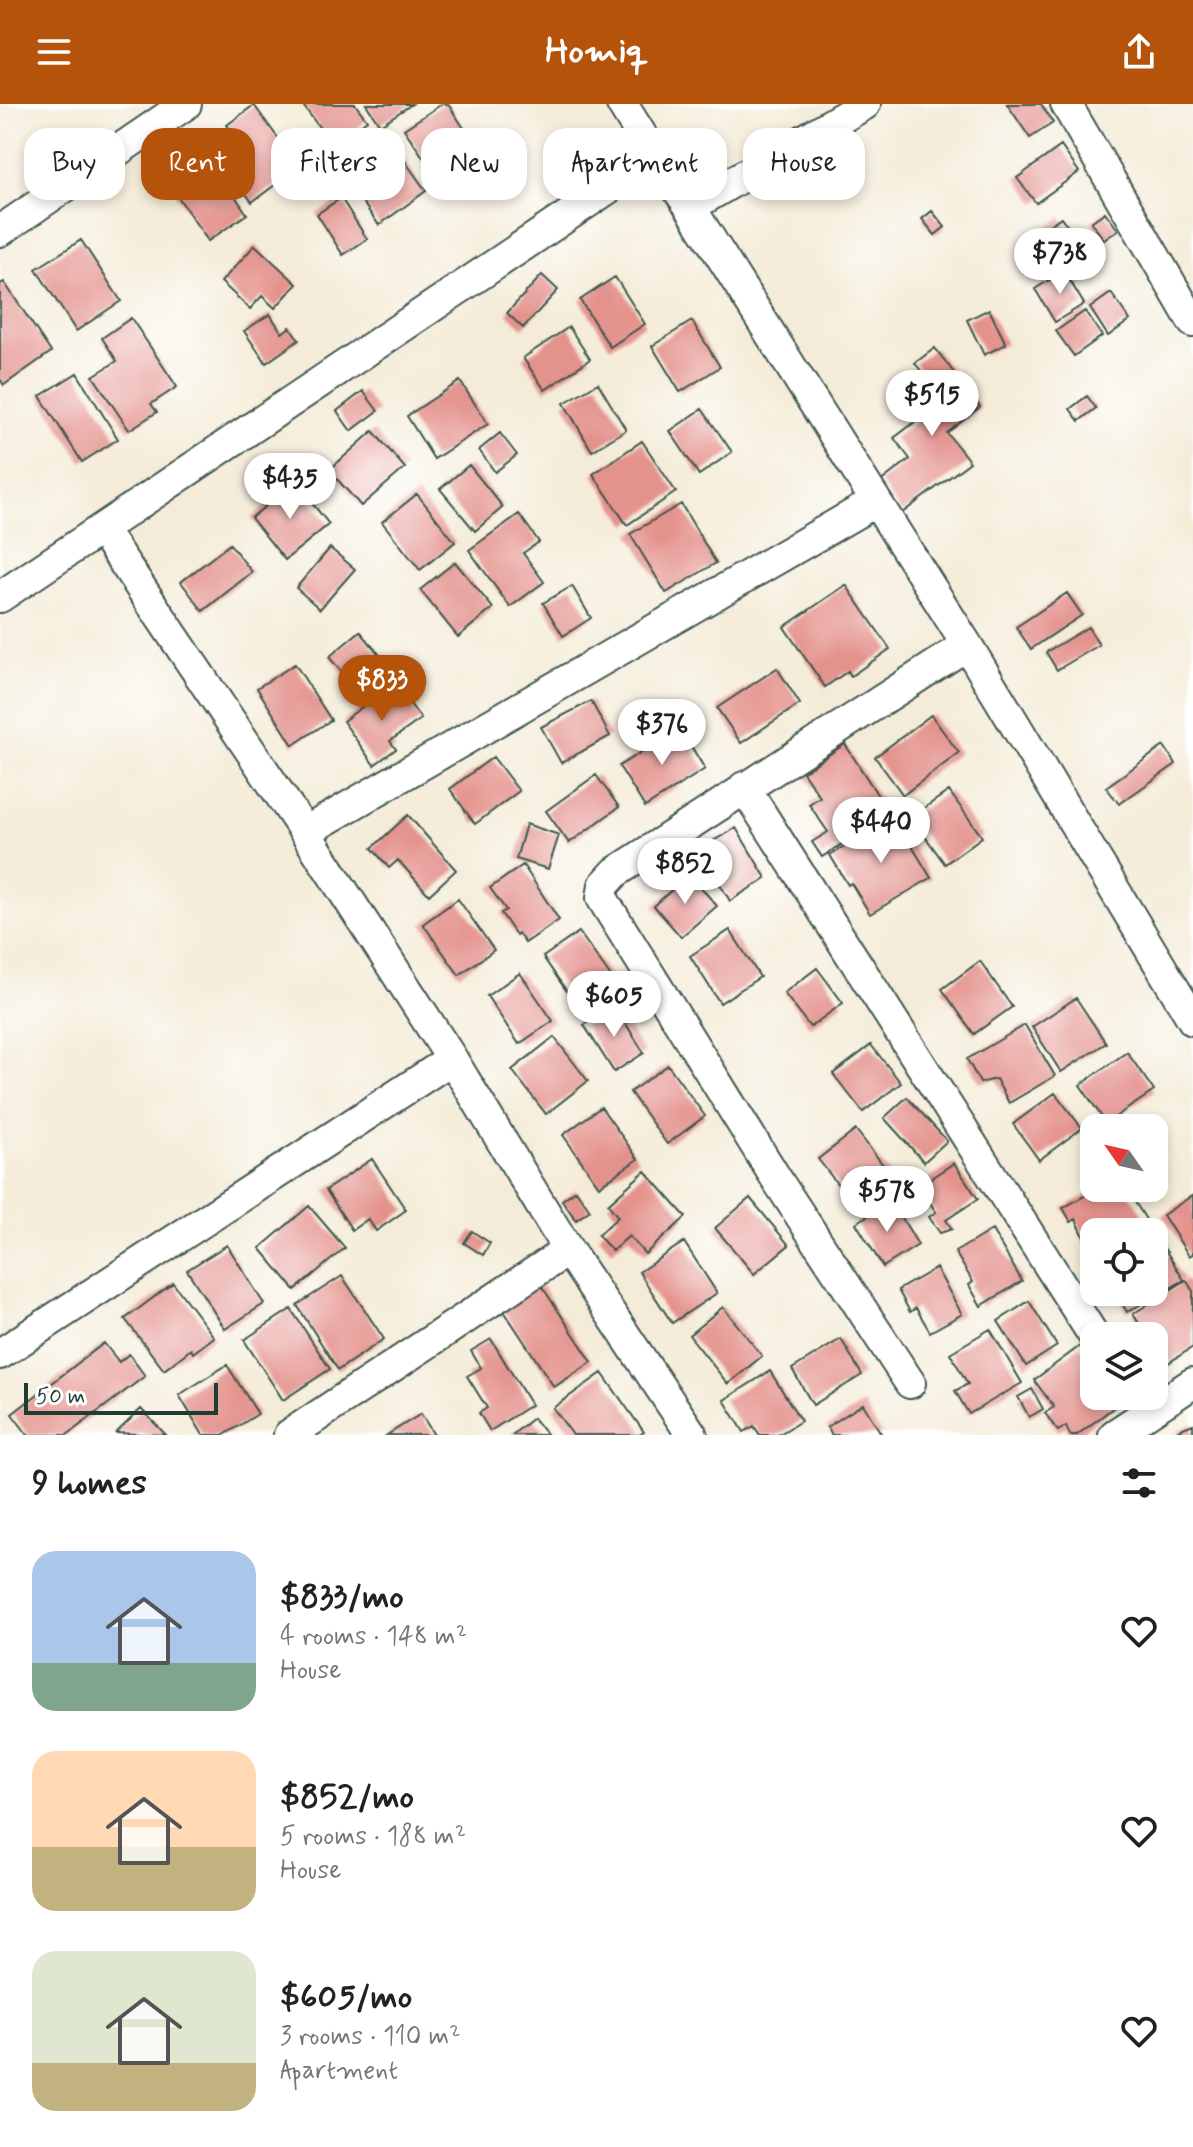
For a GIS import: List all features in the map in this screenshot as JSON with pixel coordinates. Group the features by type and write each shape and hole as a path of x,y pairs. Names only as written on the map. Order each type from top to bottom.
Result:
{"street":[{"path":"0,231 186,104"},
{"path":"622,104 637,128"},
{"path":"690,207 865,104"},
{"path":"1066,104 1193,322"},
{"path":"0,597 591,200"},
{"path":"685,200 967,645 1193,1020"},
{"path":"305,832 875,502"},
{"path":"102,530 305,832 452,1059 568,1250 688,1433"},
{"path":"910,1383 787,1196 602,898 604,885 616,872 967,645"},
{"path":"744,787 1085,1322"},
{"path":"0,1354 452,1059"},
{"path":"289,1435 568,1250"},
{"path":"1168,1393 1193,1383"},
{"path":"1114,1435 1134,1410"}],"building":[{"path":"302,104 355,104 367,120 357,128 320,128"},
{"path":"366,104 412,104 380,125"},
{"path":"442,104 448,104 464,128 421,128 421,154 405,128"},
{"path":"1007,104 1041,104 1053,123 1030,138"},
{"path":"254,105 271,128 271,188 255,200 255,128 229,128 227,125"},
{"path":"1061,146 1079,172 1036,203 1017,178"},
{"path":"405,161 421,184 421,195 379,225 361,200 405,200"},
{"path":"180,200 238,200 247,214 208,241"},
{"path":"342,200 367,239 343,255 317,214"},
{"path":"932,211 945,227 935,235 922,219"},
{"path":"1105,212 1118,230 1104,240 1091,222"},
{"path":"1061,217 1081,245 1059,262 1038,233"},
{"path":"81,240 121,301 76,331 36,269"},
{"path":"255,245 297,284 275,308 262,296 250,309 221,282"},
{"path":"1064,271 1084,304 1055,322 1035,289"},
{"path":"542,275 558,290 523,328 507,313"},
{"path":"615,277 645,324 610,347 580,300"},
{"path":"4,282 51,352 4,385 0,379 0,284"},
{"path":"1111,293 1130,320 1108,336 1090,308"},
{"path":"989,309 1006,344 984,355 967,320"},
{"path":"1085,311 1102,336 1074,356 1056,331"},
{"path":"270,314 282,333 290,327 299,340 266,363 244,331"},
{"path":"131,318 177,387 151,404 157,412 129,430 93,376 117,361 102,338"},
{"path":"692,321 720,367 680,392 652,346"},
{"path":"569,327 590,359 545,390 523,358"},
{"path":"935,348 980,407 947,433 970,462 902,513 880,482 910,459 894,438 944,400 915,363"},
{"path":"77,373 118,439 82,462 40,396"},
{"path":"460,381 488,424 434,459 407,416"},
{"path":"598,383 626,430 592,451 564,403"},
{"path":"363,391 378,411 351,431 337,411"},
{"path":"1087,396 1096,408 1079,421 1070,409"},
{"path":"702,409 732,452 699,475 670,431"},
{"path":"373,431 405,468 361,506 329,470"},
{"path":"500,433 517,455 495,472 479,450"},
{"path":"642,441 676,492 627,525 593,474"},
{"path":"469,465 503,507 475,531 440,489"},
{"path":"295,482 329,524 285,560 251,518"},
{"path":"417,494 455,542 420,570 382,522"},
{"path":"681,504 716,563 666,593 630,534"},
{"path":"519,514 539,542 523,553 544,582 510,607 469,550"},
{"path":"230,544 252,572 203,611 181,582"},
{"path":"330,548 355,569 320,609 296,588"},
{"path":"455,562 493,608 458,637 420,590"},
{"path":"846,585 890,649 851,676 848,671 825,687 784,627"},
{"path":"572,586 591,618 563,636 543,603"},
{"path":"1067,593 1082,615 1031,649 1016,627"},
{"path":"1088,627 1099,645 1057,670 1046,652"},
{"path":"360,631 392,670 362,696 329,657"},
{"path":"295,664 331,720 293,745 257,688"},
{"path":"777,668 800,704 741,743 717,708"},
{"path":"395,683 421,719 390,741 396,749 374,765 343,721"},
{"path":"591,701 610,736 561,763 541,727"},
{"path":"931,715 959,753 903,795 875,757"},
{"path":"680,728 705,769 645,807 619,766"},
{"path":"845,744 889,813 822,857 812,842 828,832 809,804 820,797 803,772"},
{"path":"1164,746 1176,764 1119,804 1106,787"},
{"path":"493,757 519,791 475,824 450,789"},
{"path":"596,775 619,807 569,843 546,811"},
{"path":"949,791 982,837 945,864 911,817"},
{"path":"408,815 456,870 429,895 398,860 389,868 372,848"},
{"path":"894,816 931,878 870,914 830,855"},
{"path":"526,824 559,835 548,869 516,859"},
{"path":"736,828 766,878 730,901 699,849"},
{"path":"523,865 559,920 525,943 501,913 506,910 490,888"},
{"path":"689,874 717,906 681,937 654,906"},
{"path":"458,899 494,950 459,975 423,924"},
{"path":"730,930 760,977 720,1003 690,956"},
{"path":"579,932 613,980 577,1006 543,957"},
{"path":"980,961 1012,1007 974,1034 942,989"},
{"path":"817,968 843,1003 810,1027 784,993"},
{"path":"520,973 553,1021 519,1044 487,996"},
{"path":"1076,998 1106,1043 1061,1072 1032,1027"},
{"path":"614,1005 644,1053 614,1072 584,1025"},
{"path":"1025,1025 1055,1076 1009,1103 996,1079 980,1083 967,1059"},
{"path":"554,1037 588,1081 546,1114 512,1070"},
{"path":"871,1045 901,1083 863,1112 833,1074"},
{"path":"1127,1052 1154,1091 1120,1114 1100,1114 1080,1085"},
{"path":"668,1065 705,1116 667,1144 630,1092"},
{"path":"1055,1093 1080,1129 1039,1160 1013,1124"},
{"path":"907,1097 947,1141 924,1162 884,1118"},
{"path":"601,1107 638,1159 599,1186 563,1135"},
{"path":"856,1130 894,1179 856,1208 818,1159"},
{"path":"372,1159 406,1210 376,1231 368,1219 352,1230 326,1190"},
{"path":"954,1163 978,1199 946,1220 952,1229 940,1233 929,1217 936,1212 919,1186"},
{"path":"645,1171 686,1217 645,1254 629,1236 612,1251 598,1235 618,1217 608,1204"},
{"path":"576,1190 590,1210 576,1220 562,1200"},
{"path":"1193,1195 1193,1254 1189,1256 1168,1218 1163,1215"},
{"path":"750,1198 789,1245 754,1274 715,1228"},
{"path":"1080,1199 1080,1202 1135,1202 1145,1218 1080,1218 1080,1228 1076,1219 1071,1222 1063,1208"},
{"path":"892,1201 918,1245 883,1267 856,1223"},
{"path":"309,1206 345,1248 295,1290 260,1248"},
{"path":"992,1230 1022,1281 981,1306 969,1285 973,1282 955,1252"},
{"path":"472,1231 490,1243 483,1255 464,1243"},
{"path":"684,1242 717,1293 672,1323 639,1272"},
{"path":"227,1245 264,1304 225,1329 187,1270"},
{"path":"1168,1254 1184,1280 1168,1289"},
{"path":"936,1268 962,1314 930,1332 916,1308 910,1312 898,1290"},
{"path":"342,1276 384,1339 338,1370 297,1305"},
{"path":"537,1279 592,1362 554,1387 500,1305"},
{"path":"1186,1280 1193,1291 1193,1347 1168,1363 1168,1322 1138,1322 1133,1314 1145,1306 1168,1306 1168,1292"},
{"path":"173,1283 214,1337 193,1353 191,1349 164,1370 125,1319"},
{"path":"1029,1301 1057,1346 1026,1366 998,1321"},
{"path":"1123,1306 1138,1306 1127,1312"},
{"path":"723,1307 762,1356 728,1384 689,1335"},
{"path":"291,1309 330,1369 283,1400 244,1340"},
{"path":"990,1329 1022,1383 969,1414 955,1391 968,1384 950,1353"},
{"path":"491,1339 531,1405 490,1431 479,1413 487,1408 467,1376 481,1368 471,1351"},
{"path":"841,1339 862,1375 813,1405 792,1369"},
{"path":"104,1343 119,1362 129,1354 145,1376 67,1435 28,1435 12,1414"},
{"path":"1080,1346 1080,1410 1110,1410 1077,1435 1070,1435 1066,1426 1058,1431 1045,1413 1054,1407 1034,1380"},
{"path":"227,1365 258,1414 224,1435 203,1435 179,1395"},
{"path":"770,1371 801,1421 778,1435 760,1435 754,1426 744,1432 724,1400"},
{"path":"602,1373 644,1432 639,1435 573,1435 553,1408"},
{"path":"1032,1389 1043,1409 1029,1417 1018,1397"},
{"path":"863,1404 882,1435 832,1435 827,1427"},
{"path":"141,1409 166,1435 116,1433"},
{"path":"421,1414 434,1435 387,1435"},
{"path":"533,1418 547,1435 512,1435"},
{"path":"1193,1424 1193,1435 1181,1435 1178,1430"}]}
